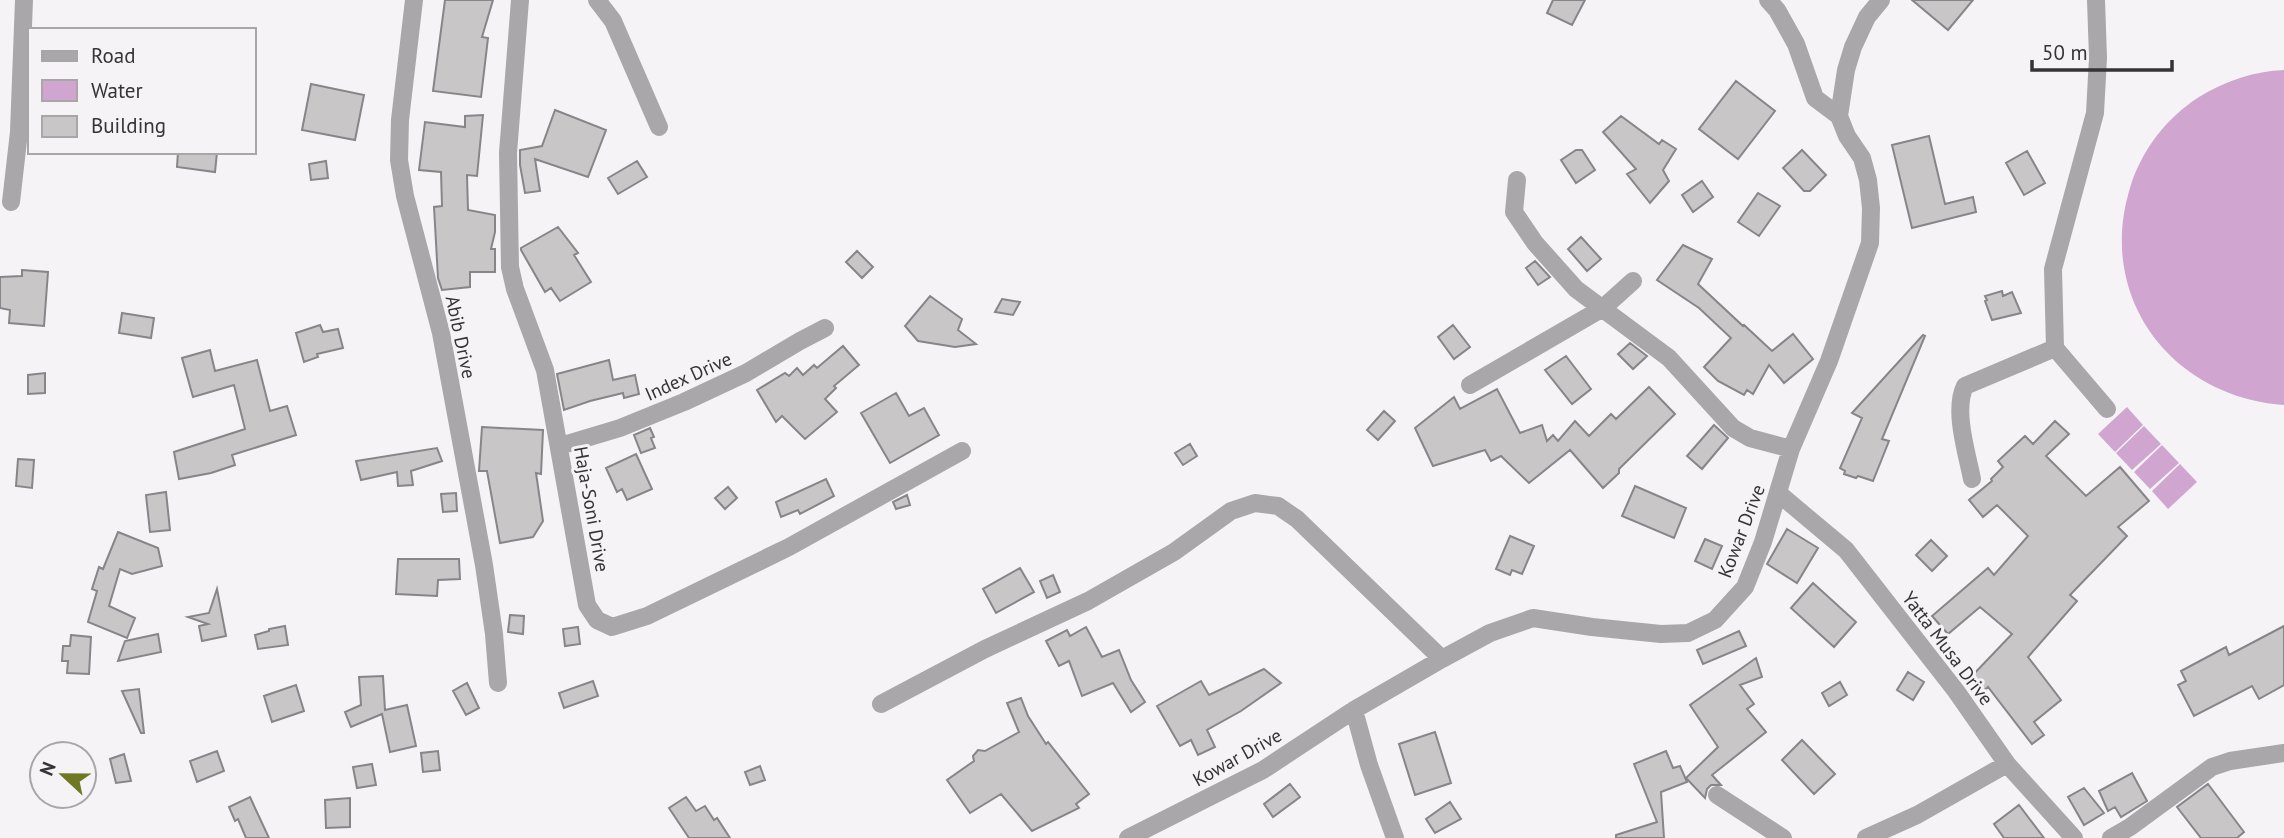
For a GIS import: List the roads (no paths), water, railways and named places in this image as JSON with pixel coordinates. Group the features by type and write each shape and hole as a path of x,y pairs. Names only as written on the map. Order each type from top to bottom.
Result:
{"street":[{"path":"12,202 19,132 24,0"},
{"name":"Abib Drive","path":"414,0 398,160 441,333 484,565 498,682"},
{"name":"Haja-Soni Drive","path":"520,0 508,153 510,267 515,289 545,370 587,605 597,620 612,627 648,616 789,547 962,451"},
{"path":"597,0 613,21 659,127"},
{"path":"1768,0 1796,44 1815,98 1839,116 1846,70 1853,47 1867,17 1881,0"},
{"path":"2096,0 2098,58 2095,113 2053,269 2055,348 2108,408"},
{"name":"Kowar Drive","path":"1128,838 1263,770 1354,710 1490,633 1533,618 1661,634 1688,633 1715,620 1745,587 1763,542 1791,449 1829,362 1870,243 1871,208 1868,180 1862,158 1847,136 1839,116"},
{"path":"1517,180 1514,212 1535,243 1576,289 1669,358 1733,428 1750,438 1791,449"},
{"path":"1470,385 1603,308 1633,281"},
{"name":"Index Drive","path":"560,446 620,428 684,402 746,373 825,328"},
{"path":"1972,479 1962,426 1961,400 1965,386 2055,348"},
{"name":"Yatta Musa Drive","path":"1778,493 1846,550 1956,691 2007,765 2074,838"},
{"path":"881,704 985,649 1088,601 1174,552 1231,511 1255,503 1278,506 1297,519 1441,659"},
{"path":"1354,710 1369,765 1395,838"},
{"path":"2111,838 2212,766 2284,753"},
{"path":"1866,838 1917,815 2007,765"},
{"path":"1717,796 1783,838"}],"water":[{"path":"2284,70 2284,405 2244,398 2208,383 2177,362 2152,335 2134,303 2124,267 2122,229 2130,188 2141,161 2156,137 2176,115 2187,105 2219,86 2262,72"},
{"path":"2127,407 2143,425 2115,452 2098,434"},
{"path":"2144,426 2161,444 2132,470 2116,453"},
{"path":"2162,445 2179,463 2150,489 2134,472"},
{"path":"2180,464 2197,482 2168,509 2152,491"}]}
